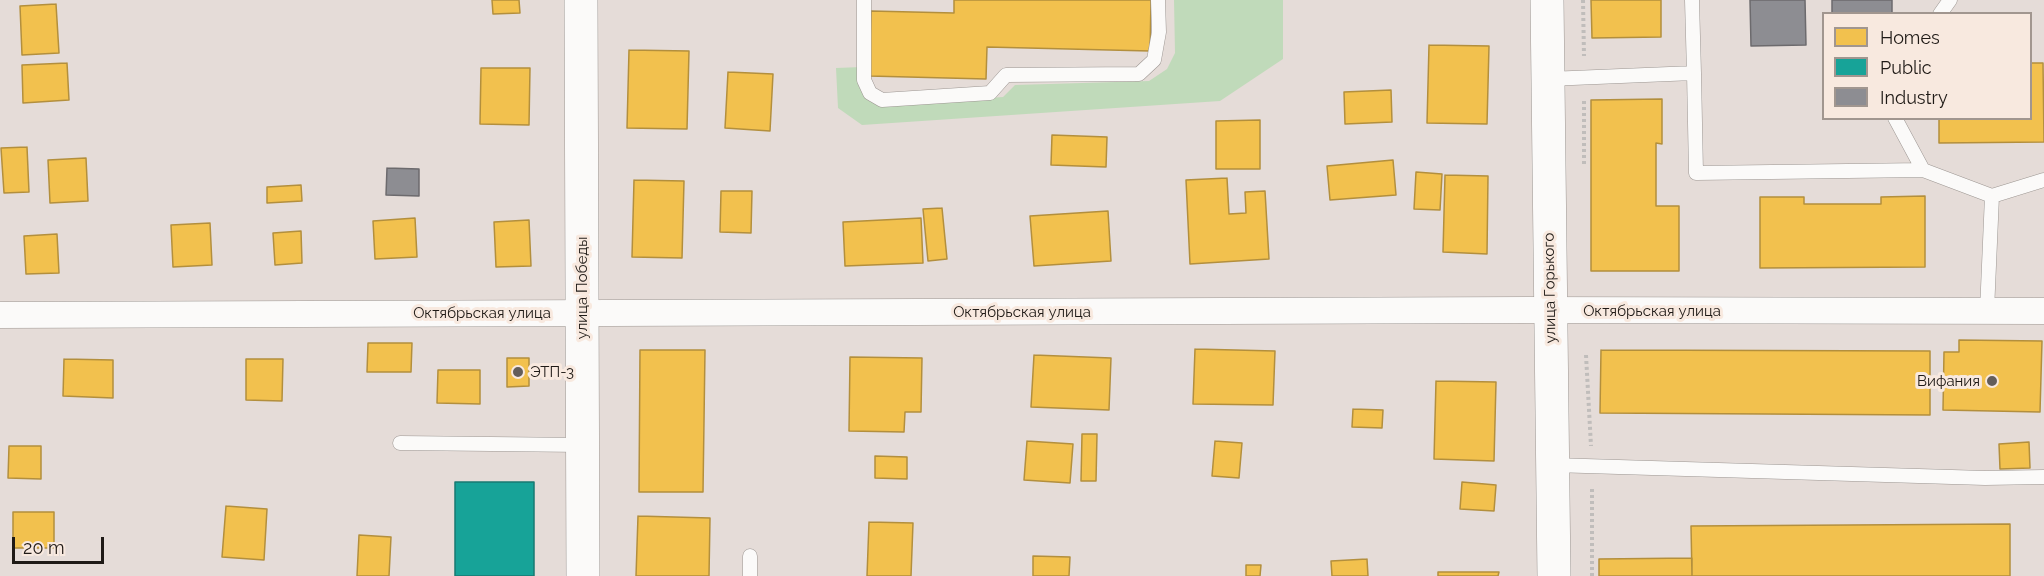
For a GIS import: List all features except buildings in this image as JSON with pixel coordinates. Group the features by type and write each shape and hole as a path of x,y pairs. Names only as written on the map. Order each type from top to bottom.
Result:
{"street":[{"name":"улица Победы","path":"580,0 583,576"},
{"name":"улица Горького","path":"1547,0 1554,576"},
{"name":"Октябрьская улица","path":"0,315 1550,310 2044,311"}],"lane":[{"path":"864,0 864,80 870,93 882,100 990,93 1006,75 1139,74 1154,60 1159,32 1158,0"},
{"path":"1692,0 1696,173 1923,171 1992,196 2044,180"},
{"path":"1548,79 1694,73"},
{"path":"1896,120 1923,171"},
{"path":"1987,310 1992,196"},
{"path":"400,443 582,446"},
{"path":"1552,465 1985,478 2044,477"},
{"path":"750,556 750,576"}],"green space":[{"path":"1174,0 1283,0 1283,59 1220,101 862,125 838,108 836,68 862,67 865,77 886,105 1003,97 1015,85 1149,81 1167,69 1175,53"}],"place":[{"name":"ЭТП-3","path":"518,372"},
{"name":"Вифания","path":"1992,381"}]}
